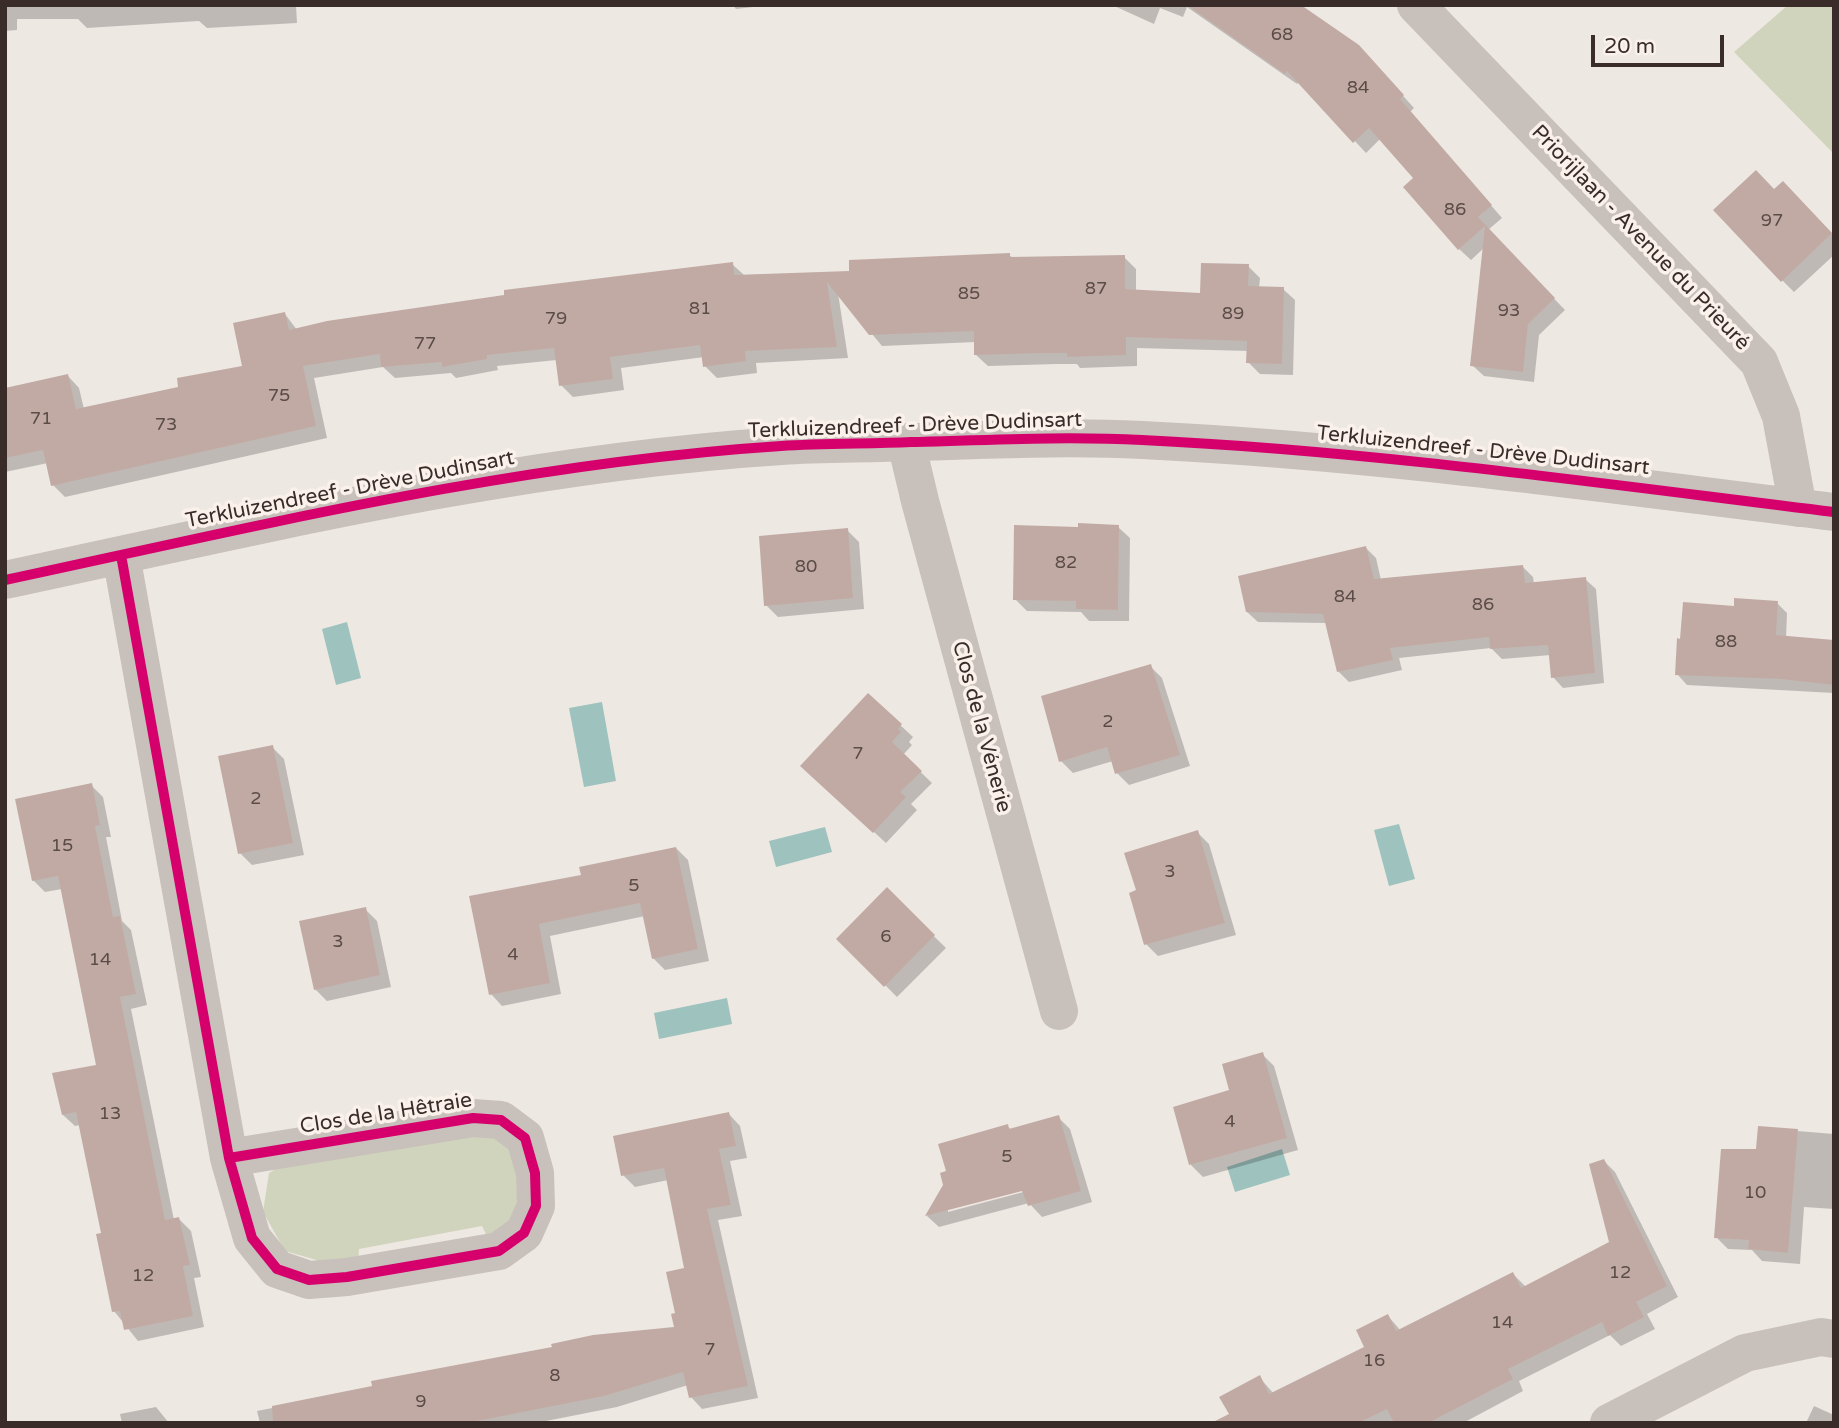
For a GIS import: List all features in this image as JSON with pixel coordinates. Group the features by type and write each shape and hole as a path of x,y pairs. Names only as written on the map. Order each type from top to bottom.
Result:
{"street":[{"name":"Priorijlaan - Avenue du Prieuré","path":"1416,5 1759,362 1816,510"},
{"name":"Terkluizendreef - Drève Dudinsart","path":"5,580 417,492 523,475 780,446 1011,439 1142,440 1401,461 1642,486 1816,510"},
{"name":"Clos de la Vénerie","path":"906,442 1059,1011"},
{"name":"Clos de la Hêtraie","path":"121,555 229,1158 252,1238 277,1269 309,1280 347,1278 499,1251 524,1233 536,1206 535,1173 525,1138 501,1120 472,1118 229,1158"},
{"path":"1609,1423 1745,1353 1822,1337 1834,1339"}],"green space":[{"path":"1788,5 1834,5 1834,154 1734,52"},
{"path":"489,1133 512,1149 522,1173 517,1223 489,1240 482,1226 359,1249 358,1264 334,1265 285,1251 263,1212 269,1173 286,1163"}],"water":[{"path":"347,622 361,678 336,685 322,629"},
{"path":"602,702 616,781 584,787 569,708"},
{"path":"1399,824 1415,879 1389,886 1374,830"},
{"path":"825,827 832,852 776,867 769,841"},
{"path":"727,998 732,1024 659,1039 654,1013"},
{"path":"1282,1149 1290,1175 1235,1192 1227,1167"}],"building":[{"path":"1187,5 1301,5 1359,45 1404,95 1400,99 1492,205 1478,217 1555,298 1528,324 1523,372 1470,366 1485,226 1458,250 1403,187 1413,178 1369,128 1353,143 1287,71 1285,74"},
{"path":"1756,170 1774,189 1783,181 1832,233 1781,282 1713,210"},
{"path":"1010,253 1010,257 1125,255 1125,289 1200,293 1201,263 1249,264 1248,286 1284,287 1282,364 1246,363 1247,341 1126,337 1126,355 974,355 974,331 869,335 827,282 837,347 745,351 746,361 703,367 700,345 610,357 613,379 559,386 554,348 487,355 487,359 442,367 442,362 381,367 380,354 303,366 316,426 51,486 43,450 5,458 5,388 68,374 76,409 178,387 177,378 242,366 233,323 285,312 289,330 327,321 504,295 504,290 733,262 734,275 849,271 849,260"},
{"path":"1078,523 1119,525 1118,610 1076,609 1076,601 1013,600 1014,525 1078,527"},
{"path":"848,528 853,598 764,606 759,536"},
{"path":"1366,546 1374,579 1523,565 1525,583 1586,577 1595,673 1551,678 1548,645 1490,649 1489,637 1390,648 1393,660 1337,672 1323,614 1246,612 1238,576"},
{"path":"1734,598 1778,601 1776,635 1834,640 1834,685 1781,679 1675,675 1683,602 1734,606"},
{"path":"1151,664 1180,755 1115,774 1107,747 1059,762 1041,696"},
{"path":"868,693 902,724 898,729 901,732 892,742 922,771 900,792 906,797 873,833 800,766"},
{"path":"273,745 293,843 238,854 218,756"},
{"path":"92,783 100,825 95,826 113,917 120,916 136,994 120,997 165,1220 179,1217 190,1265 183,1266 193,1316 124,1330 120,1311 112,1312 96,1234 101,1233 76,1112 62,1115 52,1073 96,1065 58,876 32,881 15,799"},
{"path":"1198,830 1225,923 1144,945 1129,893 1136,890 1124,853"},
{"path":"676,847 698,949 652,959 640,903 539,924 550,983 489,995 469,896 581,875 579,867"},
{"path":"887,887 935,935 884,987 836,939"},
{"path":"366,907 380,975 314,990 299,921"},
{"path":"1263,1052 1287,1138 1189,1165 1173,1107 1229,1090 1222,1064"},
{"path":"729,1112 736,1146 719,1149 731,1205 707,1209 748,1386 689,1398 683,1372 604,1396 467,1423 273,1423 272,1406 372,1386 371,1381 552,1347 551,1344 593,1335 674,1327 671,1314 675,1313 666,1272 684,1268 664,1168 621,1176 613,1136"},
{"path":"1059,1115 1081,1191 1028,1206 1022,1191 925,1216 943,1185 940,1173 946,1171 938,1144 1008,1124 1009,1129"},
{"path":"1758,1126 1798,1129 1788,1253 1748,1249 1749,1240 1714,1238 1721,1149 1756,1149"},
{"path":"1604,1159 1667,1286 1636,1302 1644,1317 1608,1336 1602,1322 1508,1369 1513,1379 1428,1423 1394,1423 1387,1409 1358,1423 1211,1423 1229,1414 1219,1397 1260,1375 1269,1394 1364,1347 1356,1330 1388,1314 1396,1331 1513,1272 1521,1288 1609,1242 1589,1164"}],"cycle path":[{"path":"5,580 294,518 488,481 683,454 813,444 1084,438 1229,445 1402,460 1834,512"},
{"path":"121,555 229,1158 252,1238 277,1269 309,1280 347,1277 499,1251 524,1233 536,1206 535,1173 525,1138 501,1120 473,1118 229,1158"}]}
